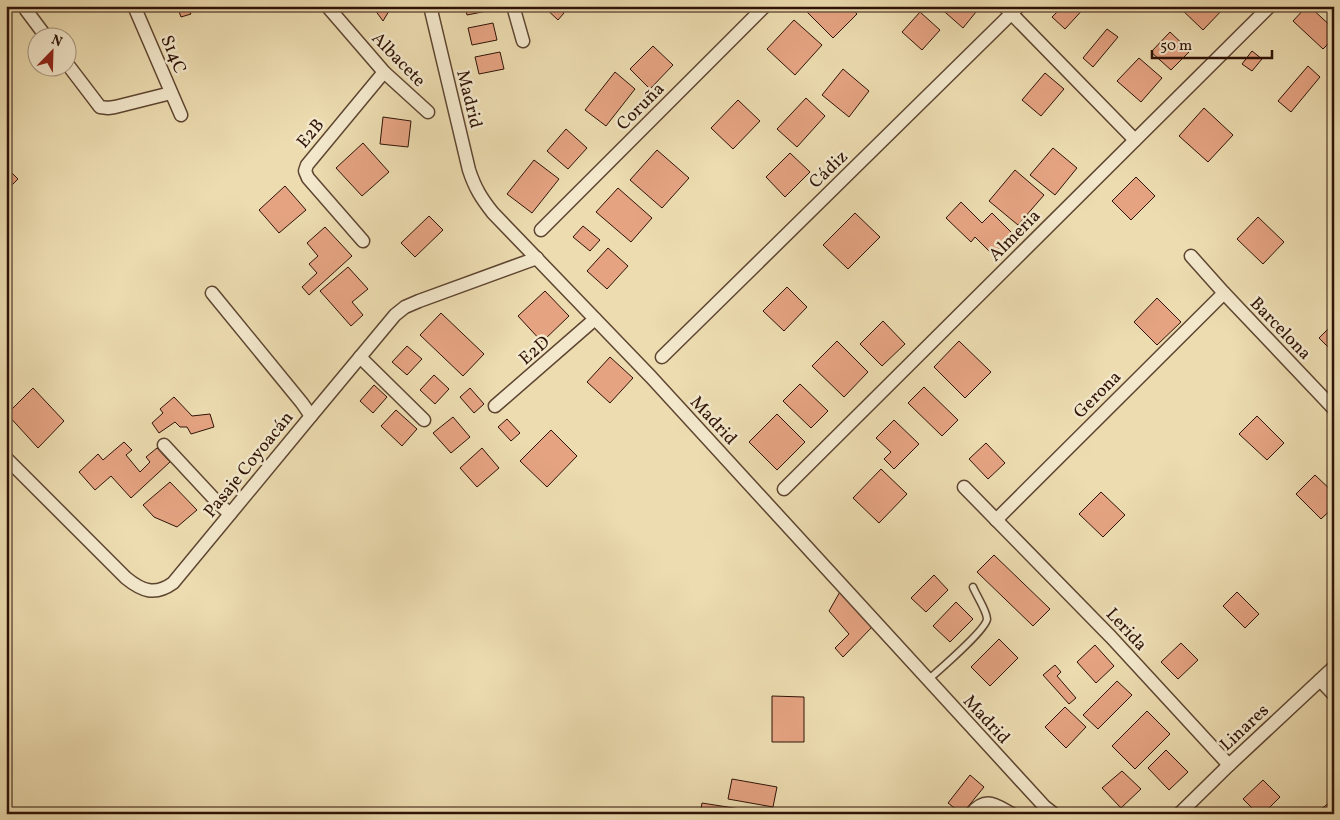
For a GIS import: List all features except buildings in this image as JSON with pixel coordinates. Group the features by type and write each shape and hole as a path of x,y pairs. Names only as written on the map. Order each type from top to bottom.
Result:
{"street":[{"name":"S14C","path":"134,6 181,115"},
{"name":"Albacete","path":"327,6 384,72 428,112"},
{"name":"Madrid","path":"430,6 469,170 482,199 493,213 651,377 1044,807 1054,814"},
{"path":"513,6 523,41"},
{"name":"Coruña","path":"541,230 765,6"},
{"name":"Almeria","path":"784,489 1270,6"},
{"path":"1012,9 1135,140"},
{"name":"Cádiz","path":"662,357 1012,9"},
{"path":"26,10 40,28"},
{"name":"E2B","path":"363,241 308,178 306,171 307,165 384,72"},
{"path":"78,78 100,107 115,107 171,93"},
{"name":"Barcelona","path":"1191,256 1334,409"},
{"name":"Pasaje Coyoacán","path":"6,458 126,578 137,586 149,591 160,591 173,583 395,315 406,307 538,258"},
{"path":"212,293 310,416"},
{"name":"Gerona","path":"996,520 1224,293"},
{"name":"E2D","path":"495,406 595,319"},
{"path":"360,357 424,420"},
{"path":"164,445 230,514"},
{"name":"Lerida","path":"964,486 1111,638 1229,765"},
{"name":"Linares","path":"1180,814 1229,765 1334,667"},
{"path":"1320,680 1334,695"},
{"path":"971,814 978,806 991,803 1012,814"}],"lane":[{"path":"928,680 985,624 986,615 972,587"}]}
